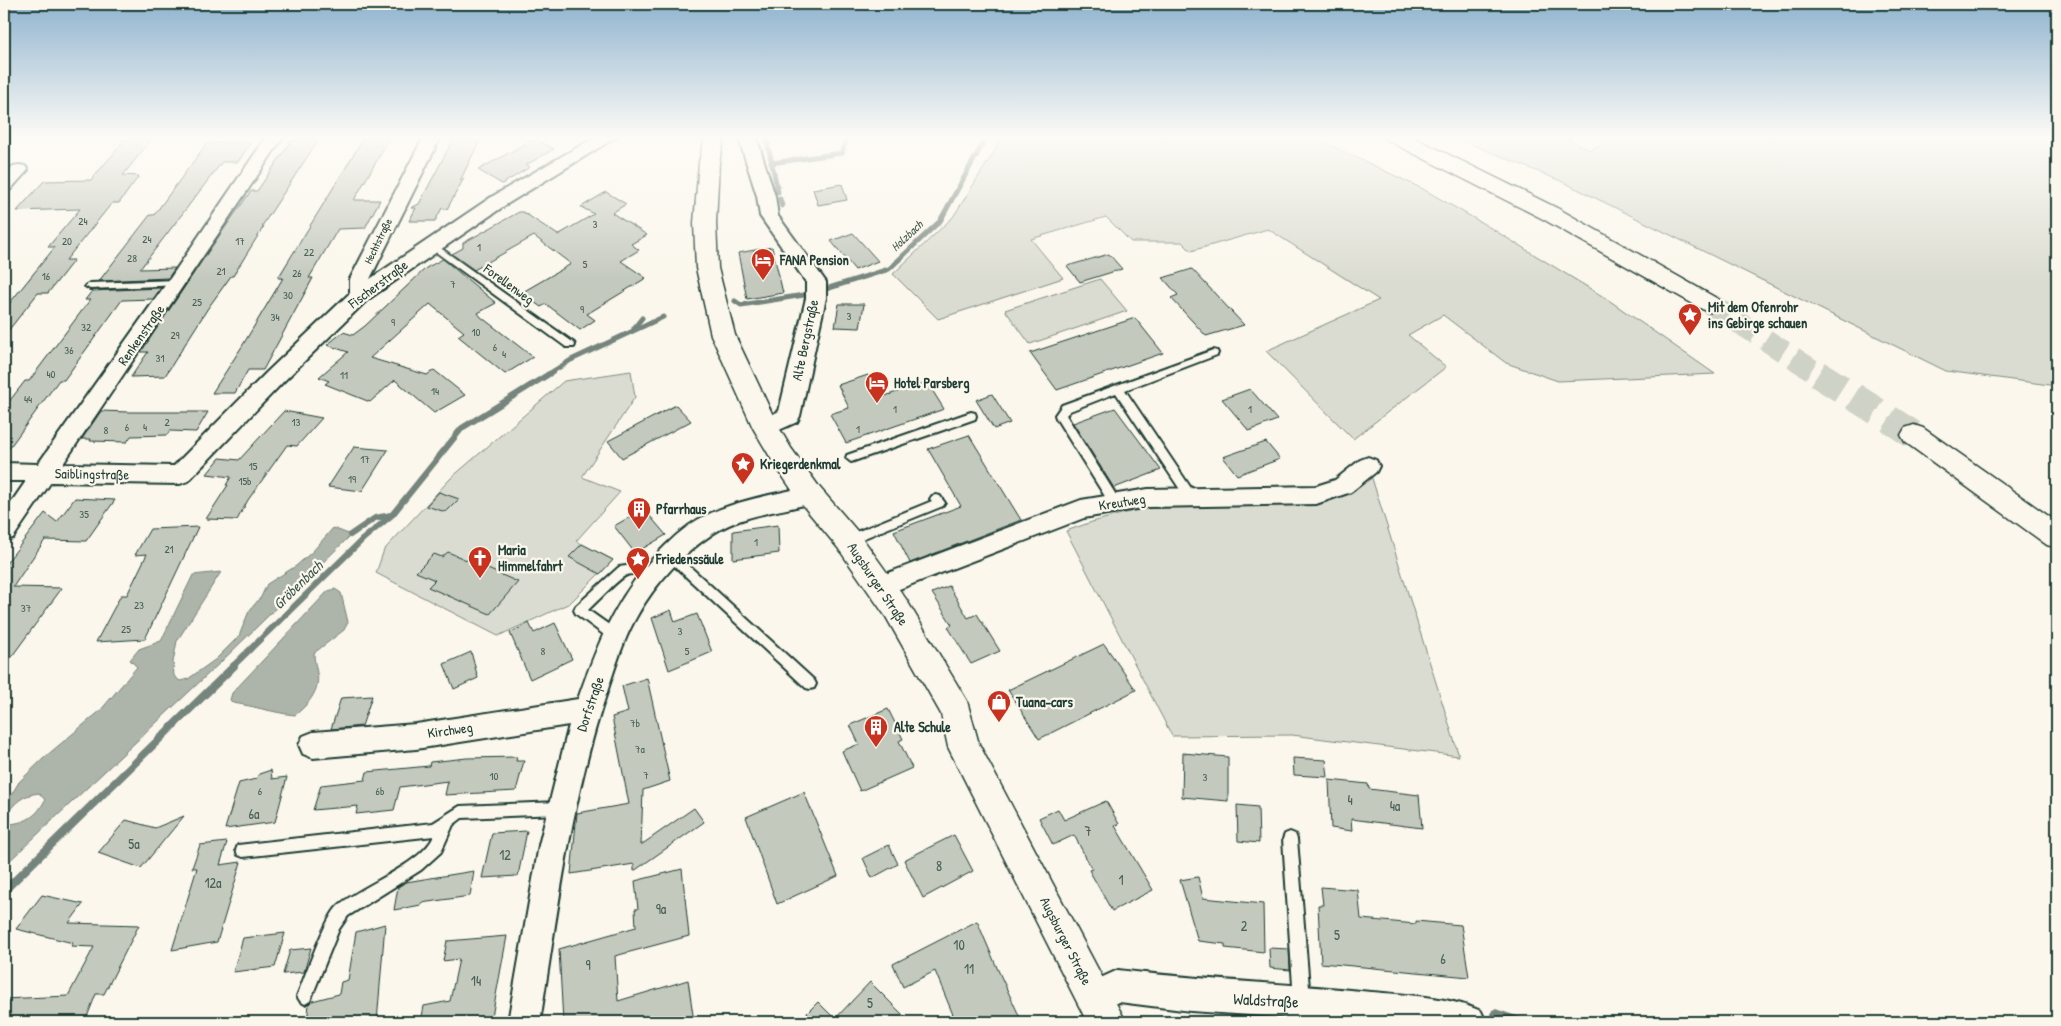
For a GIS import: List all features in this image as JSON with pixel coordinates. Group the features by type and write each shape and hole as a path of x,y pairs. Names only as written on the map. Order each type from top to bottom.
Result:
{"street":[{"name":"Renkenstraße","path":"4,531 244,184"},
{"name":"Hechtstraße","path":"360,295 360,279 407,184"},
{"name":"Fischerstraße","path":"180,475 275,377 360,295 432,245 528,184"},
{"name":"Augsburger Straße","path":"708,184 705,223 707,268 723,335 766,428 810,495 848,540 881,586 956,712 964,747 1100,1009"},
{"name":"Alte Bergstraße","path":"762,184 769,216 816,282 816,298 789,416 766,428"},
{"path":"1490,184 1551,214 1710,304"},
{"path":"1914,435 2057,537"},
{"name":"Kreutweg","path":"881,586 1081,509 1148,498 1316,495 1343,486 1368,466"},
{"name":"Saiblingstraße","path":"4,472 180,475"},
{"name":"Dorfstraße","path":"524,1022 559,808 586,710 615,636 633,601 662,564 704,527 718,519 810,495"},
{"name":"Kirchweg","path":"313,745 344,744 438,732 586,710"},
{"name":"Waldstraße","path":"1100,1009 1118,986 1191,995 1421,1012 1470,1022"}],"lane":[{"name":"Forellenweg","path":"432,245 570,346"},
{"path":"90,286 177,283"},
{"path":"1115,503 1060,415 1066,408 1213,353"},
{"path":"1119,389 1191,497"},
{"path":"852,458 904,443 971,416"},
{"path":"848,540 887,520 939,504 936,499"},
{"path":"615,636 580,610 623,570 640,569 662,564 810,684"},
{"path":"243,850 435,829 460,812 559,808"},
{"path":"328,917 343,911 423,859 436,847 448,820"},
{"path":"1290,840 1302,1002"},
{"path":"305,996 334,924 343,911"}],"shaded area":[{"path":"974,184 1412,184 1489,227 1607,299 1715,374 1558,381 1506,363 1443,315 1408,335 1446,367 1353,439 1266,351 1379,300 1268,229 1191,251 1182,242 1131,242 1106,217 1031,239 1063,278 938,319 893,274 953,217"},
{"path":"1567,184 2057,184 2057,386 1946,371"},
{"path":"1100,279 1127,311 1030,344 1005,310"},
{"path":"631,371 635,397 582,477 620,492 576,541 613,560 570,603 498,636 376,573 384,550 451,478 564,381"},
{"path":"1370,472 1459,756 1292,735 1172,736 1066,531 1140,509 1316,501"}],"water":[{"path":"333,528 351,535 223,660 4,866 4,807 19,782 46,756 100,711 137,667 130,660 139,649 161,641 193,575 221,572 177,641 173,662 174,676 180,681 188,679 216,659 239,636 249,611 261,597 267,584 296,566 313,551","holes":["39,793 45,800 35,814 22,822 10,824 5,817 15,804 23,798"]},
{"path":"335,589 341,593 348,622 344,630 314,653 318,679 317,685 312,697 304,707 295,715 233,703 230,700 232,693 328,591"}],"building":[{"path":"41,184 133,184 119,203 112,203 66,260 74,260 48,293 38,293 4,336 4,310 55,247 48,247 80,209 17,211"},
{"path":"177,184 205,184 140,269 175,268 168,278 99,281 150,215 154,215"},
{"path":"262,184 290,184 233,276 231,276 208,308 165,376 131,377 148,352 141,352 212,246 251,191 257,191"},
{"path":"336,184 363,184 354,200 380,200 365,228 338,229 309,278 313,278 263,370 248,370 235,393 212,393 283,278 278,278"},
{"path":"430,184 461,184 447,209 442,208 435,221 409,221 416,208 411,208 419,204"},
{"path":"842,184 847,200 818,205 813,189"},
{"path":"606,192 626,204 612,213 647,235 631,244 639,250 621,261 646,278 587,314 595,320 580,330 546,304 541,307 521,293 571,264 534,236 474,270 452,254 463,248 463,243 519,212 523,212 558,235 594,214 581,207"},
{"path":"853,233 878,261 855,270 831,241"},
{"path":"772,247 783,293 747,299 738,253"},
{"path":"1109,254 1122,269 1080,282 1067,266"},
{"path":"443,259 496,303 478,313 481,317 533,357 505,374 458,336 464,332 430,304 370,358 427,375 434,370 465,395 434,413 395,380 370,402 325,384 329,381 319,377 348,352 327,345 343,332 353,335 426,268"},
{"path":"1192,269 1244,325 1206,336 1171,298 1178,295 1163,278"},
{"path":"161,288 153,299 122,300 64,380 59,380 4,455 4,408 25,381 29,381 90,300 85,300 92,291"},
{"path":"839,304 864,304 860,328 835,327"},
{"path":"1135,318 1163,353 1057,390 1030,353"},
{"path":"868,375 879,398 927,382 944,409 846,443 830,414 849,408 838,385"},
{"path":"1250,389 1277,420 1249,431 1222,399"},
{"path":"992,394 1010,423 994,429 976,400"},
{"path":"676,405 691,421 622,458 608,441"},
{"path":"1115,408 1161,470 1114,488 1073,423"},
{"path":"101,411 208,412 196,432 170,431 167,435 131,436 127,442 82,439"},
{"path":"284,411 322,418 297,446 287,445 248,500 237,520 206,519 228,485 226,485 231,477 207,474 220,458 239,460"},
{"path":"969,435 1021,520 910,563 894,531 961,506 928,449"},
{"path":"1266,442 1280,459 1237,475 1223,457"},
{"path":"354,447 388,450 362,491 328,487"},
{"path":"439,492 459,499 446,512 426,506"},
{"path":"75,498 115,500 86,541 45,540 13,587 62,588 4,667 4,566 45,513 57,522"},
{"name":"Pfarrhaus","path":"644,509 666,535 635,553 614,526"},
{"path":"778,525 779,553 733,559 733,531"},
{"path":"198,527 145,639 96,642 121,595 127,595 147,554 135,555 150,529"},
{"path":"582,544 613,560 600,574 569,557"},
{"name":"Maria Himmelfahrt","path":"448,552 518,582 490,614 428,587 435,580 416,572 434,554 442,557"},
{"path":"949,586 968,618 977,614 1000,651 971,664 948,627 952,625 932,593"},
{"path":"671,610 675,622 697,614 712,652 669,670 652,618"},
{"path":"529,623 534,633 555,623 572,659 530,679 510,633"},
{"path":"1104,644 1136,690 1039,739 1008,690"},
{"path":"471,652 478,678 454,689 444,664"},
{"path":"647,678 670,781 643,790 641,845 694,808 704,822 634,871 634,864 571,874 577,813 629,804 612,717 628,712 622,686"},
{"path":"372,696 362,726 331,729 341,698"},
{"name":"Alte Schule","path":"888,709 903,739 899,741 912,768 860,791 842,751 859,744 850,725"},
{"path":"1183,753 1228,757 1228,801 1182,797"},
{"path":"517,757 516,761 524,761 516,791 445,795 448,781 400,787 394,810 356,814 358,806 313,810 321,785 365,780 367,772 429,766 430,762 467,758"},
{"path":"1293,758 1326,760 1328,777 1294,775"},
{"path":"271,770 272,779 287,777 275,822 225,829 239,783 256,779 259,774"},
{"path":"1329,780 1368,784 1369,789 1419,795 1422,828 1351,819 1352,831 1331,828"},
{"path":"804,792 838,876 777,904 746,817"},
{"path":"1106,801 1119,824 1115,826 1153,890 1112,911 1089,870 1092,869 1074,835 1053,845 1039,818 1058,809 1064,820"},
{"path":"1237,805 1258,807 1259,843 1238,841"},
{"path":"184,816 141,868 98,853 126,820 155,828"},
{"path":"527,831 518,876 482,878 492,833"},
{"path":"954,835 973,871 923,898 904,860"},
{"path":"227,842 220,865 241,862 217,942 172,950 197,868 192,868 200,845"},
{"path":"889,845 898,864 872,878 863,858"},
{"path":"682,869 689,936 615,956 618,1001 688,980 694,1022 563,1022 559,949 636,927 635,909 638,909 635,881"},
{"path":"474,871 470,896 421,903 421,905 394,910 398,887 406,882"},
{"path":"1198,877 1203,898 1263,904 1264,952 1225,948 1225,944 1198,941 1180,880"},
{"path":"1321,887 1358,890 1361,919 1416,924 1416,921 1461,925 1469,977 1321,963 1318,905 1323,905"},
{"path":"42,895 83,904 69,923 139,925 104,994 96,994 85,1022 4,1022 4,999 68,996 94,947 71,946 73,943 16,929"},
{"path":"977,921 1022,1022 956,1022 935,971 903,987 893,964"},
{"path":"385,924 377,1022 307,1022 309,1004 312,1001 339,994 341,982 348,980 356,932"},
{"path":"285,933 275,967 233,972 243,938"},
{"path":"507,936 491,1022 421,1022 424,1006 450,1001 459,959 443,961 447,941"},
{"path":"311,948 304,972 283,974 290,950"},
{"path":"1269,948 1289,949 1290,970 1270,968"},
{"path":"870,982 910,1022 798,1022 818,1002 835,1019"}],"waterway":[{"path":"776,184 778,192"},
{"name":"Holzbach","path":"826,289 889,269 940,221 961,184"},
{"path":"780,199 782,206"},
{"name":"Holzbach","path":"735,301 741,305 804,295"},
{"name":"Gröbenbach","path":"547,375 571,360 663,317"},
{"name":"Holzbach","path":"634,328 642,318"},
{"name":"Gröbenbach","path":"232,667 363,539 392,515 462,428 549,374"},
{"path":"350,535 375,518 391,515"},
{"name":"Gröbenbach","path":"4,891 234,666"},
{"path":"1495,1013 1522,1022"}],"tunnel":[{"path":"1710,304 1820,375"},
{"path":"1818,374 1914,435"}],"place":[{"name":"FANA Pension","path":"763,281"},
{"name":"Mit dem Ofenrohr ins Gebirge schauen","path":"1690,336"},
{"name":"Hotel Parsberg","path":"877,404"},
{"name":"Kriegerdenkmal","path":"743,485"},
{"name":"Pfarrhaus","path":"639,530"},
{"name":"Maria Himmelfahrt","path":"480,579"},
{"name":"Friedenssäule","path":"638,580"},
{"name":"Tuana-cars","path":"999,723"},
{"name":"Alte Schule","path":"876,748"}]}
